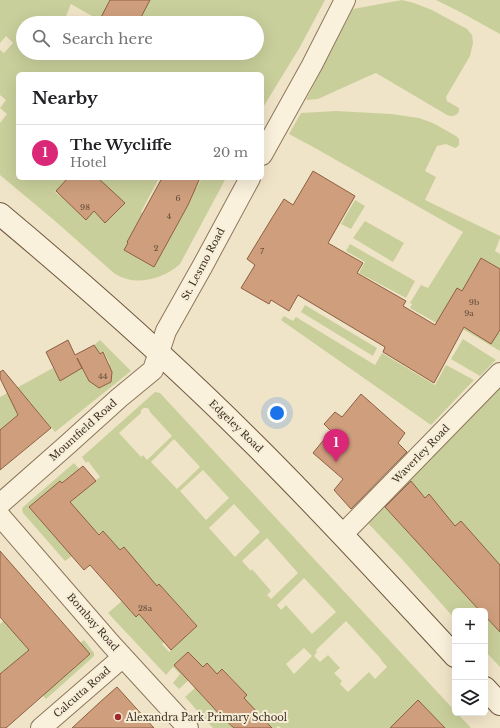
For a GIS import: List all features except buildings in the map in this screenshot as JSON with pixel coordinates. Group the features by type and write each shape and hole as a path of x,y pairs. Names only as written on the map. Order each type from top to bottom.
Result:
{"main road":[{"name":"Edgeley Road","path":"0,214 158,351 251,441 342,535 452,653"},
{"path":"488,691 500,704"}],"street":[{"path":"264,152 312,65 345,0"},
{"name":"St. Lesmo Road","path":"158,351 166,331 249,180"},
{"name":"Mountfield Road","path":"0,504 119,398 153,370 158,351"},
{"name":"Waverley Road","path":"342,535 500,373"},
{"name":"Bombay Road","path":"0,516 123,657 188,728"},
{"name":"Calcutta Road","path":"41,728 123,657"}],"green space":[{"path":"0,0 110,0 103,16 92,16 71,4 66,16 16,16 16,60 264,60 264,16 139,16 146,0 325,0 300,47 264,106 264,72 16,72 16,180 66,180 55,192 63,198 67,193 86,219 112,191 100,180 158,180 141,212 174,229 177,180 180,180 196,189 201,180 225,180 180,264 169,272 148,280 126,279 115,274 0,175 0,123 7,114 0,108 6,100 0,95 0,50 4,53 13,43 6,36 0,43","holes":["128,243 154,267 124,250"]},
{"path":"402,0 432,10 467,29 472,35 473,43 470,56 446,97 447,101 459,108 459,112 454,116 447,115 376,73 318,99 306,100 353,9"},
{"path":"436,0 500,0 500,34 462,13"},
{"path":"336,111 391,114 419,118 433,123 459,139 459,145 455,148 446,144 437,146 425,171 436,177 425,200 500,236 495,251 500,254 500,269 482,258 472,275 491,344 500,330 500,351 444,318 440,325 410,308 412,304 410,303 421,285 428,288 463,232 289,134 301,113"},
{"path":"355,200 365,206 351,229 341,224"},
{"path":"365,221 404,243 393,262 353,238"},
{"path":"350,244 415,281 406,298 359,273 365,262 346,251"},
{"path":"305,305 377,348 373,356 301,312"},
{"path":"284,316 293,321 296,317 375,365 382,353 435,385 446,365 474,380 431,425 281,320"},
{"path":"463,339 496,360 480,376 451,359"},
{"path":"100,340 131,371 55,432 30,402 26,402 17,410 17,413 22,419 0,430 0,397 53,368 60,381 82,368 87,378 90,377 94,385 99,388 111,382 109,373 112,372 109,365 110,364 104,352 100,354 94,345"},
{"path":"500,382 500,565 488,553 456,584 477,608 452,608 452,616 364,519","holes":["411,481 425,498 429,494 439,514 414,539 385,507","453,528 463,564 449,578 420,544"]},
{"path":"155,392 160,393 452,708 452,716 460,716 471,728 444,728 418,700 394,724 397,728 281,728 278,726 276,728 266,728 225,719 234,728 213,728 185,697 214,671 207,663 179,689 173,683 180,674 173,667 166,675 108,613 131,593 105,563 110,539 103,531 95,537 98,533 91,526 72,556 65,561 23,513 23,507 74,463 92,483 100,477 88,461 86,463 82,457","holes":["144,408 149,409 172,436 147,460 143,455 141,457 119,433 141,413 141,410","174,439 200,467 177,489 151,462","203,470 229,498 206,520 180,491","60,481 69,492 63,497 69,529 57,539 29,507","234,504 260,532 235,557 209,528","267,538 298,573 271,599 267,595 271,591 252,569 251,571 242,561","304,578 336,612 312,634 286,605 281,610 277,605","159,584 197,626 169,652 162,644 167,639 159,636 145,621 142,612 136,617 130,611","346,621 387,667 375,679 369,672 348,692 340,684 342,681 334,673 340,668 328,655 320,662 314,656 317,652 316,650","304,648 312,656 294,674 286,664","223,669 247,695 223,718 198,691"]},
{"path":"13,613 58,682 90,654 80,643 84,640 94,653 92,658 46,699 33,685 15,678 7,668 0,674 0,624"},
{"path":"488,619 500,632 500,667 488,654"}],"place":[{"name":"The Wycliffe","path":"336,462"},
{"name":"Alexandra Park Primary School","path":"118,717"}]}
